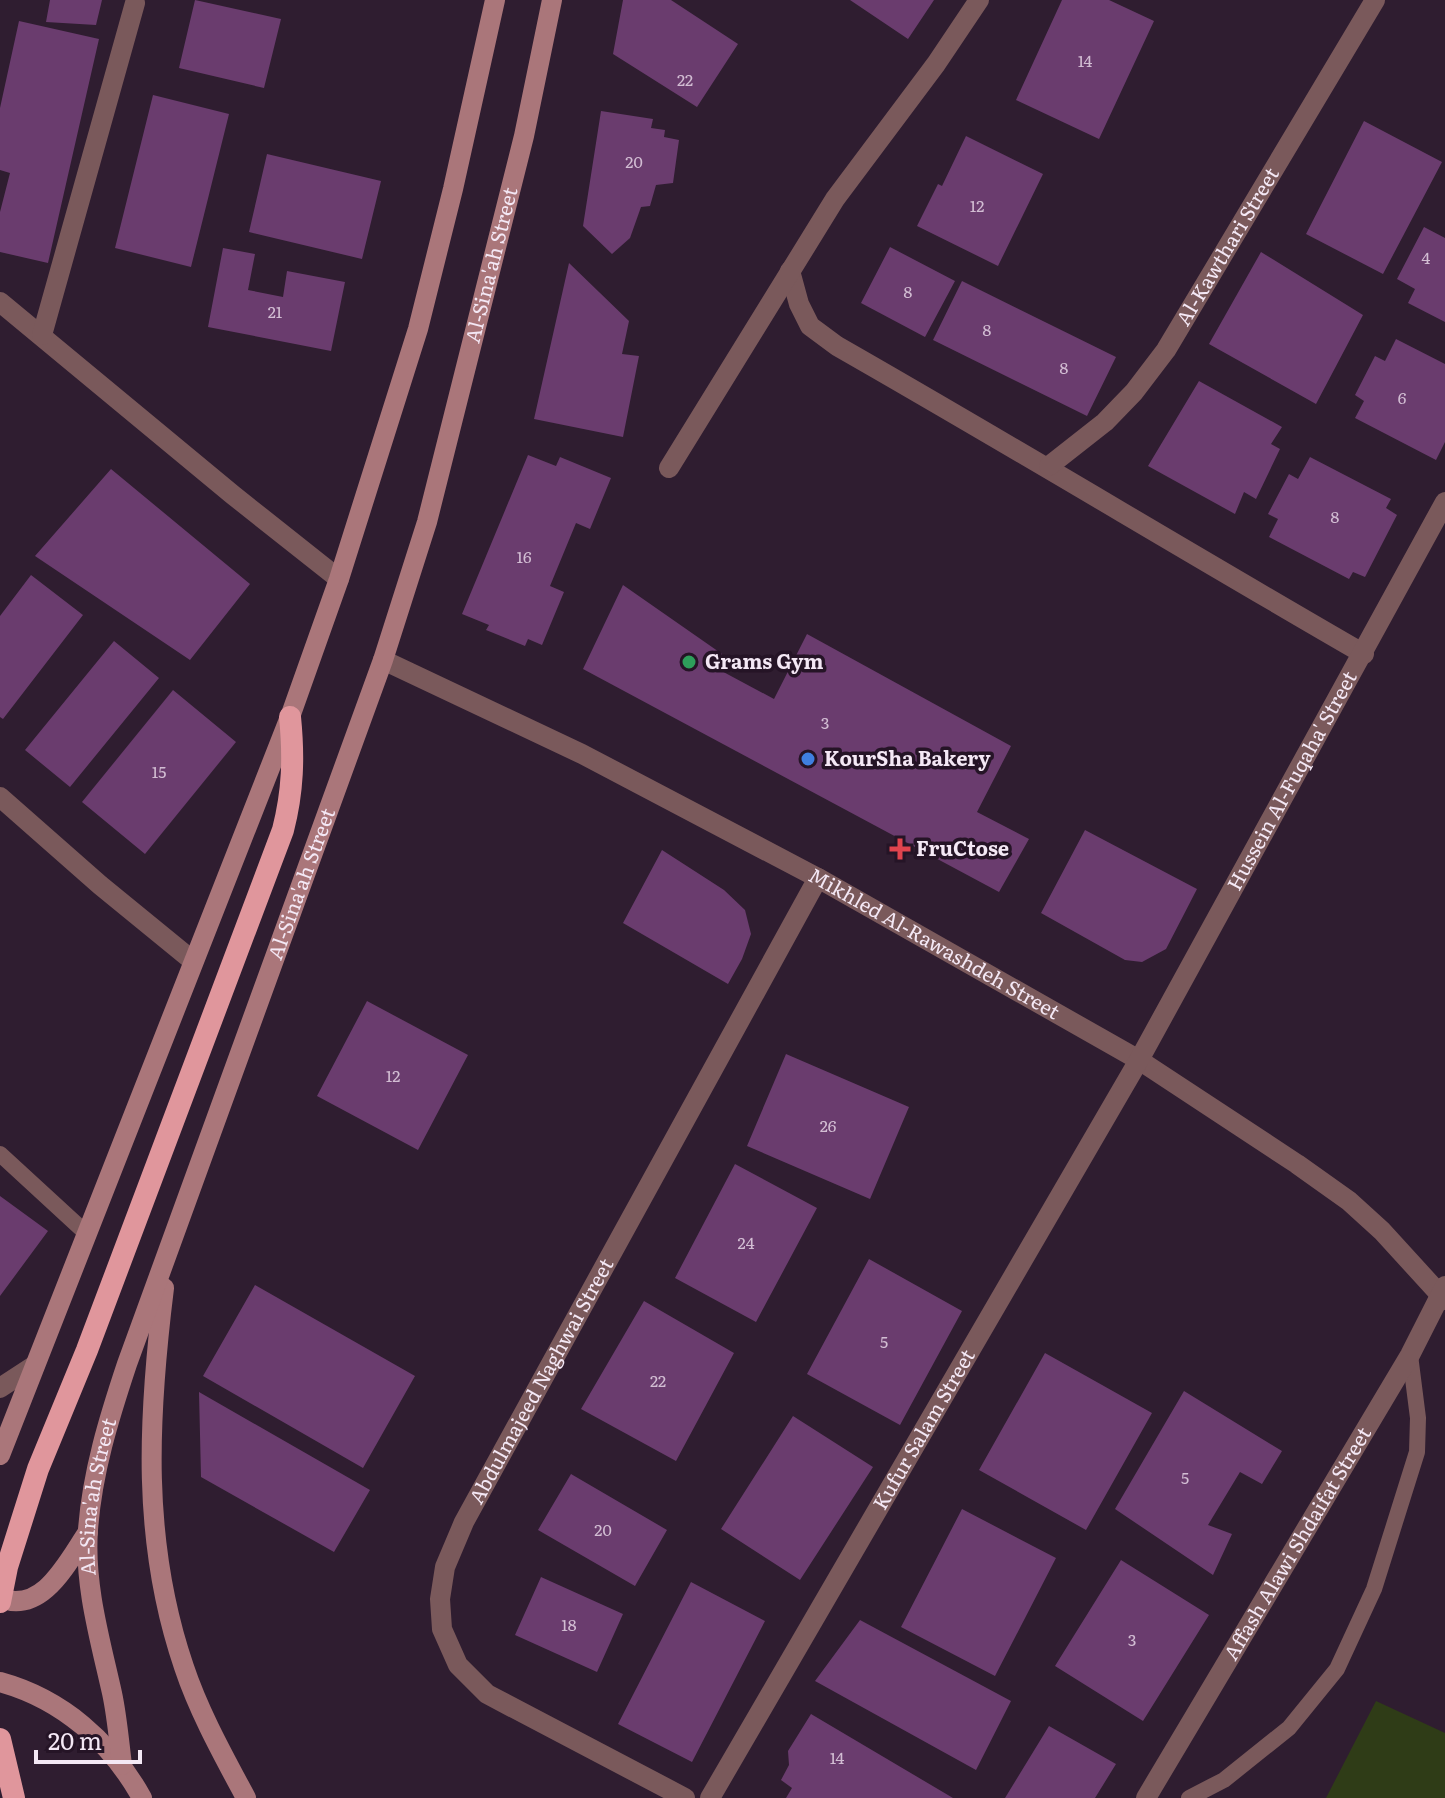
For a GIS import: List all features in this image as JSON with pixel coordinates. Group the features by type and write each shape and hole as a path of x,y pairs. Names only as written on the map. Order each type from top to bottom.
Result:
{"highway":[{"path":"0,1600 7,1567 38,1469 87,1350 283,830 292,798 294,773 290,717"},
{"path":"0,1739 14,1798"}],"main road":[{"path":"0,1455 290,717 339,579 418,329 457,174 495,0"},
{"name":"Al-Sina'ah Street","path":"122,1765 95,1616 88,1532 99,1458 114,1404 383,660 427,522 524,136 552,0"},
{"path":"168,1256 150,1422 154,1528 170,1618 183,1665 198,1703 246,1798"},
{"path":"0,1600 21,1601 40,1595 53,1583 88,1532"},
{"path":"0,1682 38,1696 70,1714 98,1738 122,1765 142,1798"}],"street":[{"path":"669,468 835,199 936,64 979,0"},
{"name":"Al-Kawthari Street","path":"1049,466 1105,422 1134,392 1166,350 1375,0"},
{"path":"42,335 135,3"},
{"path":"790,271 799,304 810,326 837,346 1049,466 1101,501 1364,654"},
{"path":"0,302 339,579"},
{"name":"Hussein Al-Fuqaha' Street","path":"1139,1060 1445,502"},
{"name":"Mikhled Al-Rawashdeh Street","path":"383,660 582,754 818,878 1139,1060 1349,1201 1444,1294"},
{"path":"0,797 193,961"},
{"name":"Abdulmajeed Naghwai Street","path":"685,1798 487,1694 458,1665 442,1629 440,1599 445,1567 464,1522 818,878"},
{"name":"Kufur Salam Street","path":"710,1798 1139,1060"},
{"name":"Affash Alawi Shdaifat Street","path":"1146,1798 1444,1294"},
{"path":"0,1388 35,1365"}],"lane":[{"path":"0,1154 86,1233"},
{"path":"1189,1798 1224,1780 1289,1728 1337,1669 1374,1589 1417,1452 1418,1418 1410,1355"}],"green space":[{"path":"1376,1701 1445,1733 1445,1798 1326,1798"}],"building":[{"path":"50,0 102,0 96,25 46,22"},
{"path":"195,0 281,19 264,88 179,68"},
{"path":"623,0 671,0 738,44 697,107 613,54"},
{"path":"850,0 934,0 908,39"},
{"path":"1062,0 1109,0 1154,21 1099,139 1016,100"},
{"path":"19,21 99,39 48,263 0,252 0,212 10,173 0,170 0,108"},
{"path":"153,95 229,114 191,267 115,248"},
{"path":"601,111 653,119 651,128 665,130 664,137 679,140 673,183 656,185 650,206 641,207 630,238 612,254 583,226"},
{"path":"1364,121 1442,162 1383,274 1306,234"},
{"path":"966,136 1043,174 998,266 917,226 938,184 942,186"},
{"path":"267,154 381,181 362,259 249,232"},
{"path":"1424,227 1445,238 1445,322 1408,303 1415,289 1397,279"},
{"path":"890,247 955,281 925,337 861,303"},
{"path":"223,248 255,254 248,290 283,297 287,271 345,282 331,351 208,327"},
{"path":"1261,252 1363,315 1316,404 1209,344"},
{"path":"569,263 629,321 622,354 639,356 623,437 534,419"},
{"path":"962,281 1116,357 1087,416 933,340"},
{"path":"1396,339 1445,364 1445,442 1436,460 1355,418 1364,401 1355,395 1375,356 1385,361"},
{"path":"1199,381 1282,427 1271,444 1280,449 1256,499 1244,492 1235,514 1148,466"},
{"path":"528,455 556,466 560,457 611,478 590,529 576,523 550,586 564,592 542,645 528,639 525,646 486,630 489,625 462,614"},
{"path":"1310,457 1391,499 1386,508 1397,515 1365,577 1353,572 1349,579 1269,537 1278,519 1268,514 1289,474 1298,479"},
{"path":"111,469 250,584 190,660 35,556"},
{"path":"31,575 83,615 3,719 0,717 0,616"},
{"path":"623,585 722,654 716,668 774,699 807,634 1011,746 977,812 1029,839 999,892 583,669"},
{"path":"114,641 159,678 70,787 25,750"},
{"path":"173,690 236,742 145,854 82,802"},
{"path":"1085,830 1197,889 1166,949 1142,962 1125,960 1041,913"},
{"path":"662,850 724,890 745,910 751,934 728,984 623,923"},
{"path":"367,1001 468,1055 418,1150 317,1096"},
{"path":"786,1054 909,1107 870,1199 747,1146"},
{"path":"735,1164 817,1208 756,1322 675,1278"},
{"path":"0,1196 48,1231 0,1296"},
{"path":"869,1259 962,1311 900,1425 807,1374"},
{"path":"255,1285 415,1376 363,1468 203,1376"},
{"path":"644,1301 734,1353 676,1461 581,1409"},
{"path":"1045,1353 1152,1413 1086,1530 979,1470"},
{"path":"1184,1391 1282,1451 1262,1484 1240,1472 1208,1525 1232,1534 1213,1575 1115,1509"},
{"path":"199,1392 370,1490 334,1552 201,1477"},
{"path":"793,1416 873,1467 800,1580 721,1529"},
{"path":"571,1474 667,1530 635,1586 538,1530"},
{"path":"962,1509 1056,1558 995,1676 901,1627"},
{"path":"1121,1560 1209,1615 1143,1721 1055,1666"},
{"path":"541,1577 623,1614 597,1672 515,1635"},
{"path":"691,1582 765,1621 692,1762 618,1724"},
{"path":"860,1620 1011,1701 976,1770 815,1681"},
{"path":"811,1714 953,1798 786,1798 792,1788 781,1780 789,1765 788,1751"},
{"path":"1049,1726 1116,1764 1095,1798 1005,1798"}],"place":[{"name":"Grams Gym","path":"689,662"},
{"name":"KourSha Bakery","path":"808,759"},
{"name":"FruCtose","path":"900,849"}]}
